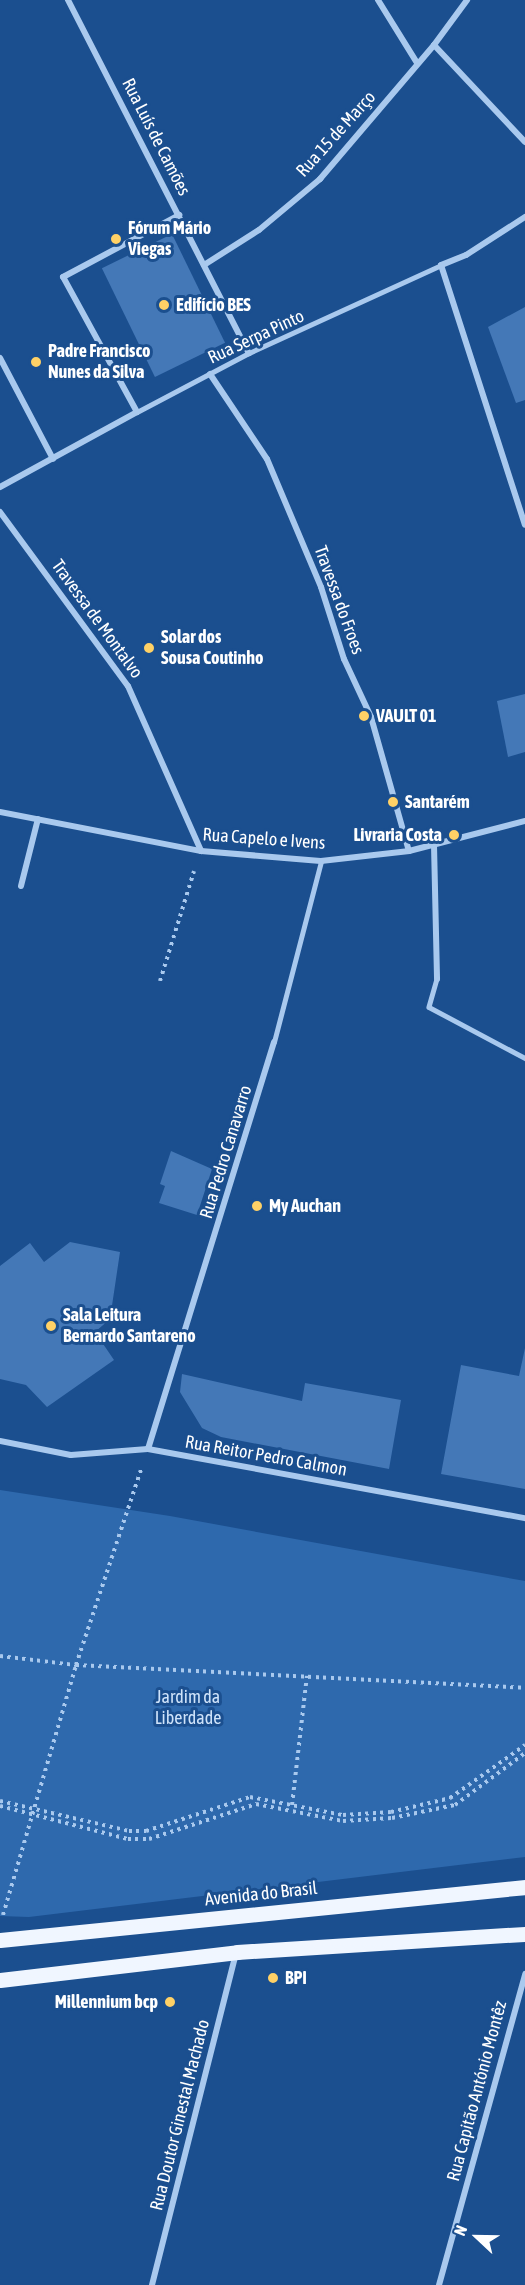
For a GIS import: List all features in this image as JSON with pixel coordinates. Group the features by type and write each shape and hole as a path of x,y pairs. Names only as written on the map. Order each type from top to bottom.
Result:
{"main road":[{"name":"Avenida do Brasil","path":"1,1940 525,1887"},
{"path":"0,1980 237,1952 525,1934"}],"street":[{"name":"Rua Luís de Camões","path":"68,0 249,353"},
{"path":"378,0 417,63"},
{"name":"Rua 15 de Março","path":"204,265 259,230 320,179 434,45 467,0"},
{"path":"434,45 525,142"},
{"path":"137,412 63,277 179,215"},
{"name":"Rua Serpa Pinto","path":"441,265 466,255 525,217"},
{"path":"441,265 525,525"},
{"path":"0,358 53,459"},
{"name":"Travessa do Froes","path":"210,374 267,459 321,587 344,659 371,717 409,851"},
{"name":"Rua Serpa Pinto","path":"0,487 137,412"},
{"name":"Travessa de Montalvo","path":"0,512 128,686 201,850"},
{"name":"Rua Capelo e Ivens","path":"0,812 201,850 321,861 409,851 525,821"},
{"path":"21,886 38,819"},
{"path":"434,845 437,979"},
{"name":"Rua Pedro Canavarro","path":"148,1449 274,1042"},
{"name":"Rua Reitor Pedro Calmon","path":"0,1441 71,1455 148,1449 525,1518"},
{"name":"Rua Doutor Ginestal Machado","path":"152,2285 237,1952"},
{"name":"Rua Capitão António Montêz","path":"439,2285 525,1974"}],"lane":[{"name":"Rua Serpa Pinto","path":"137,412 249,353 441,265"},
{"name":"Rua Pedro Canavarro","path":"274,1042 321,861"},
{"path":"437,979 429,1007 525,1058"}],"path":[{"path":"160,981 201,850"},
{"path":"1,1940 4,1911 76,1665 148,1449"},
{"path":"0,1656 76,1665 525,1688"},
{"path":"292,1805 307,1676"},
{"path":"0,1806 129,1831 146,1831 250,1797 343,1815 391,1812 450,1798 525,1745"},
{"path":"0,1801 128,1839 149,1839 256,1804 343,1821 392,1818 455,1805 525,1753"}],"green space":[{"name":"Jardim da Liberdade","path":"0,1490 170,1516 525,1581 525,1857 29,1917 0,1916"}],"building":[{"name":"Edifício BES","path":"172,234 225,343 155,377 102,268"},
{"path":"525,307 525,400 516,403 488,327"},
{"path":"525,694 525,752 508,757 497,701"},
{"path":"171,1151 212,1169 197,1215 159,1203 165,1186 160,1184"},
{"name":"Sala Leitura Bernardo Santareno","path":"70,1242 120,1252 110,1319 95,1332 114,1360 47,1407 26,1385 0,1379 0,1266 30,1243 44,1262"},
{"path":"525,1348 525,1489 441,1474 461,1365 519,1376"},
{"path":"182,1374 302,1401 305,1383 401,1400 389,1469 221,1437 202,1428 180,1392"}],"place":[{"name":"Fórum Mário Viegas","path":"116,239"},
{"name":"Edifício BES","path":"164,305"},
{"name":"Padre Francisco Nunes da Silva","path":"36,362"},
{"name":"Solar dos Sousa Coutinho","path":"149,648"},
{"name":"VAULT 01","path":"364,716"},
{"name":"Santarém","path":"393,802"},
{"name":"Livraria Costa","path":"454,835"},
{"name":"My Auchan","path":"257,1206"},
{"name":"Sala Leitura Bernardo Santareno","path":"51,1326"},
{"name":"BPI","path":"273,1978"},
{"name":"Millennium bcp","path":"170,2002"}]}
